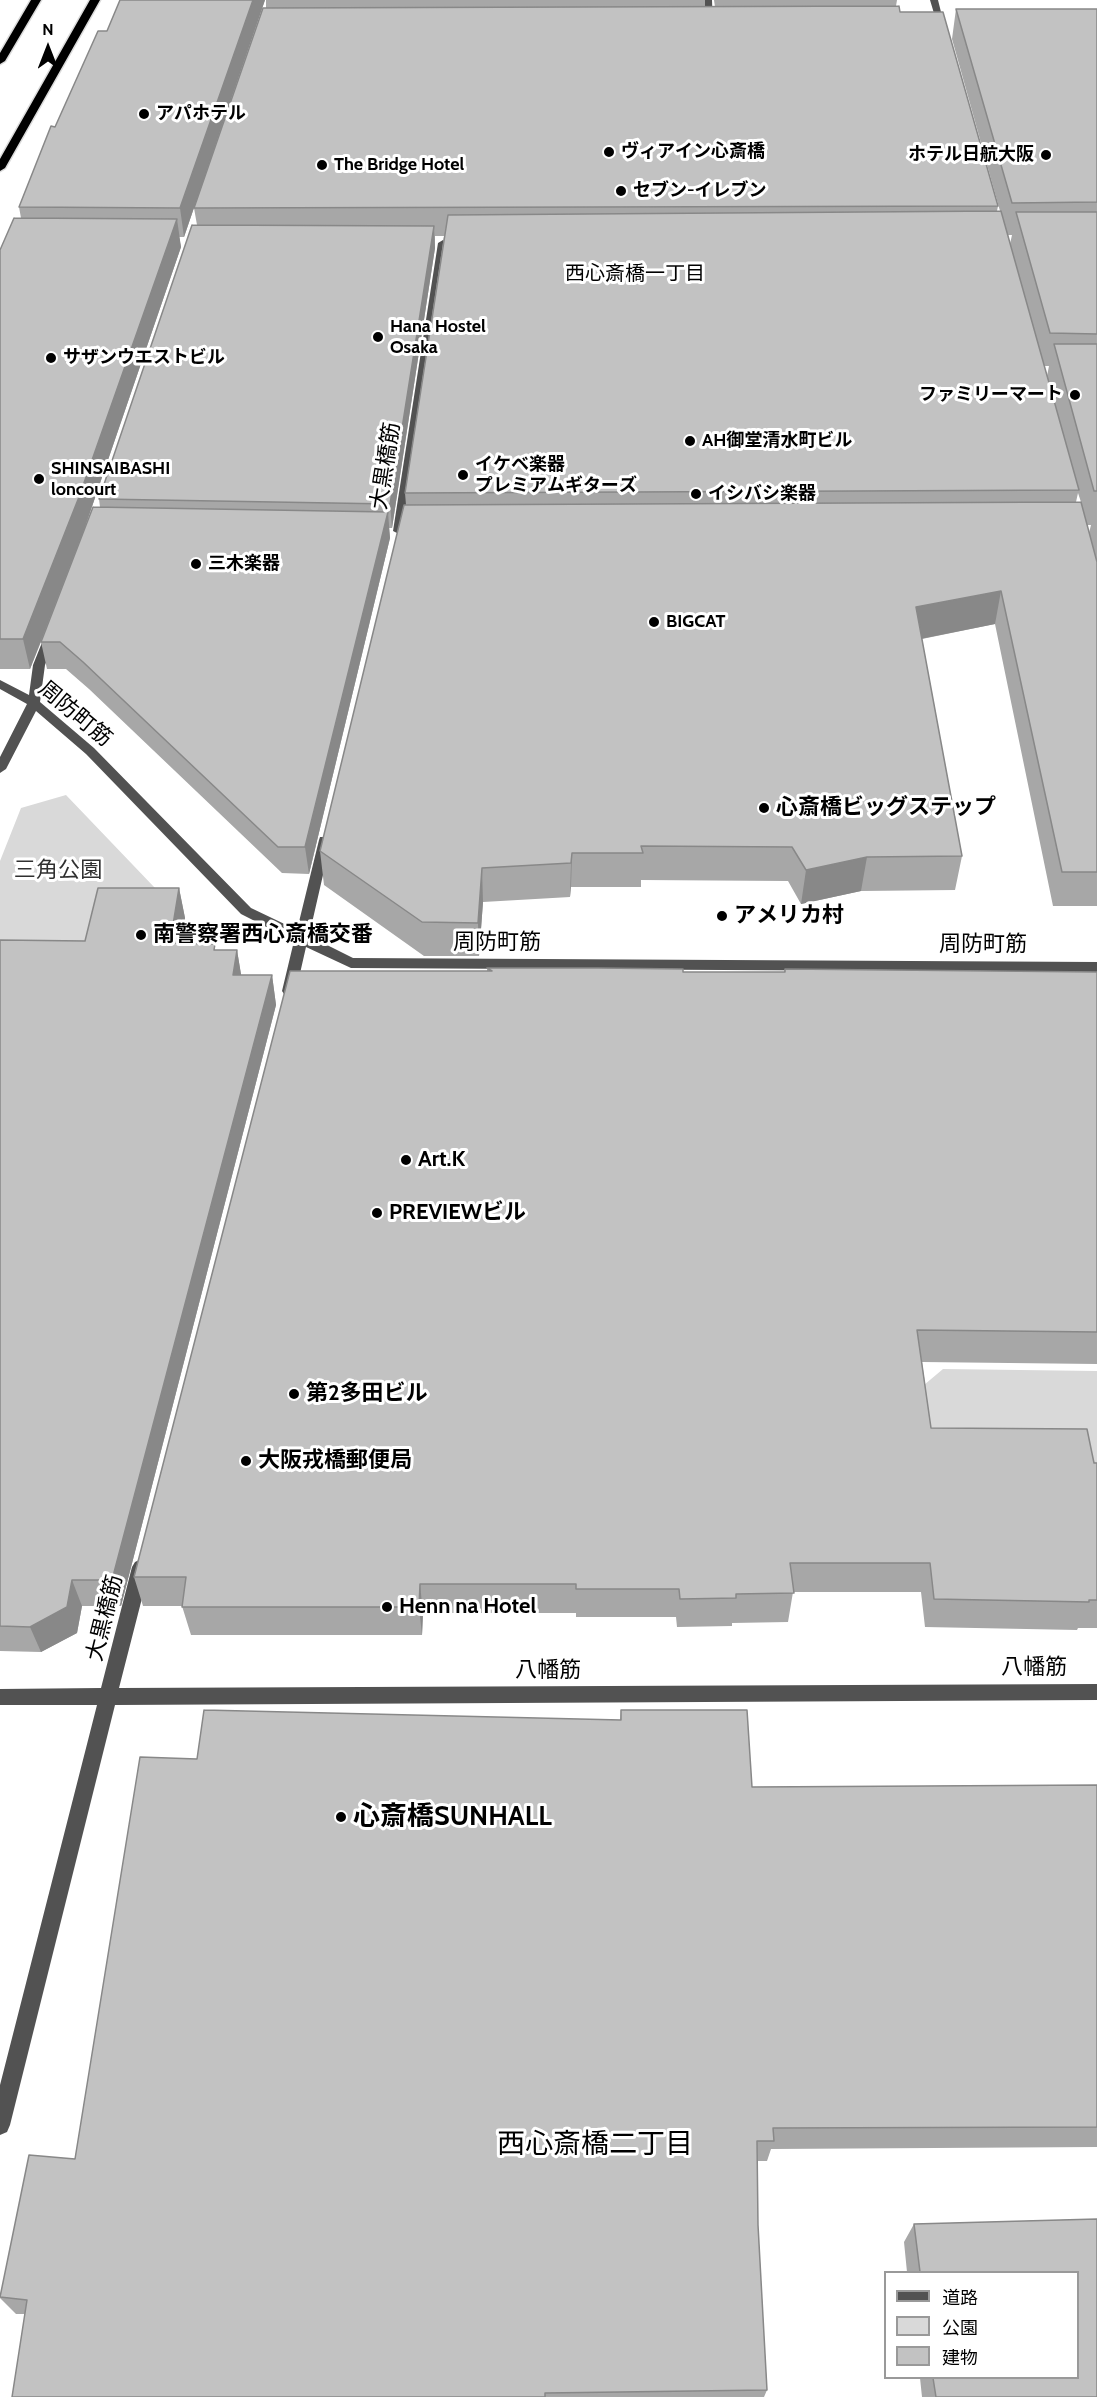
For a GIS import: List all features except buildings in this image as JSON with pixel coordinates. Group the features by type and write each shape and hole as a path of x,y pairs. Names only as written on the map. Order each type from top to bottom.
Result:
{"highway":[{"path":"0,61 36,0"},
{"path":"0,168 95,0"}],"street":[{"path":"708,0 710,29"},
{"path":"934,0 945,39"},
{"path":"931,28 954,28"},
{"path":"699,29 722,29"},
{"name":"大黒橋筋","path":"398,535 443,243"},
{"path":"0,770 34,703 39,665 54,625"},
{"name":"周防町筋","path":"0,684 34,703 90,751 246,910 351,963 1097,967"},
{"path":"285,1004 328,830"},
{"name":"大黒橋筋","path":"0,2125 146,1549"},
{"name":"八幡筋","path":"0,1697 1097,1692"}],"green space":[{"name":"三角公園","path":"66,795 177,911 91,953 0,952 0,861 21,808"},
{"path":"943,1369 1097,1371 1097,1484 931,1450 924,1385"}],"place":[{"name":"アパホテル","path":"144,114"},
{"name":"ヴィアイン心斎橋","path":"609,152"},
{"name":"ホテル日航大阪","path":"1046,155"},
{"name":"The Bridge Hotel","path":"322,165"},
{"name":"セブン-イレブン","path":"621,191"},
{"name":"Hana Hostel Osaka","path":"378,337"},
{"name":"サザンウエストビル","path":"51,358"},
{"name":"ファミリーマート","path":"1075,395"},
{"name":"AH御堂清水町ビル","path":"690,441"},
{"name":"イケベ楽器 プレミアムギターズ","path":"463,475"},
{"name":"SHINSAIBASHI loncourt","path":"39,479"},
{"name":"イシバシ楽器","path":"696,494"},
{"name":"三木楽器","path":"196,564"},
{"name":"BIGCAT","path":"654,622"},
{"name":"心斎橋ビッグステップ","path":"764,808"},
{"name":"アメリカ村","path":"722,916"},
{"name":"南警察署西心斎橋交番","path":"141,935"},
{"name":"Art.K","path":"406,1160"},
{"name":"PREVIEWビル","path":"377,1213"},
{"name":"第2多田ビル","path":"294,1394"},
{"name":"大阪戎橋郵便局","path":"246,1461"},
{"name":"Henn na Hotel","path":"387,1607"},
{"name":"心斎橋SUNHALL","path":"341,1817"}],"district":[{"name":"西心斎橋一丁目","path":"635,274"},
{"name":"西心斎橋二丁目","path":"595,2145"}]}
